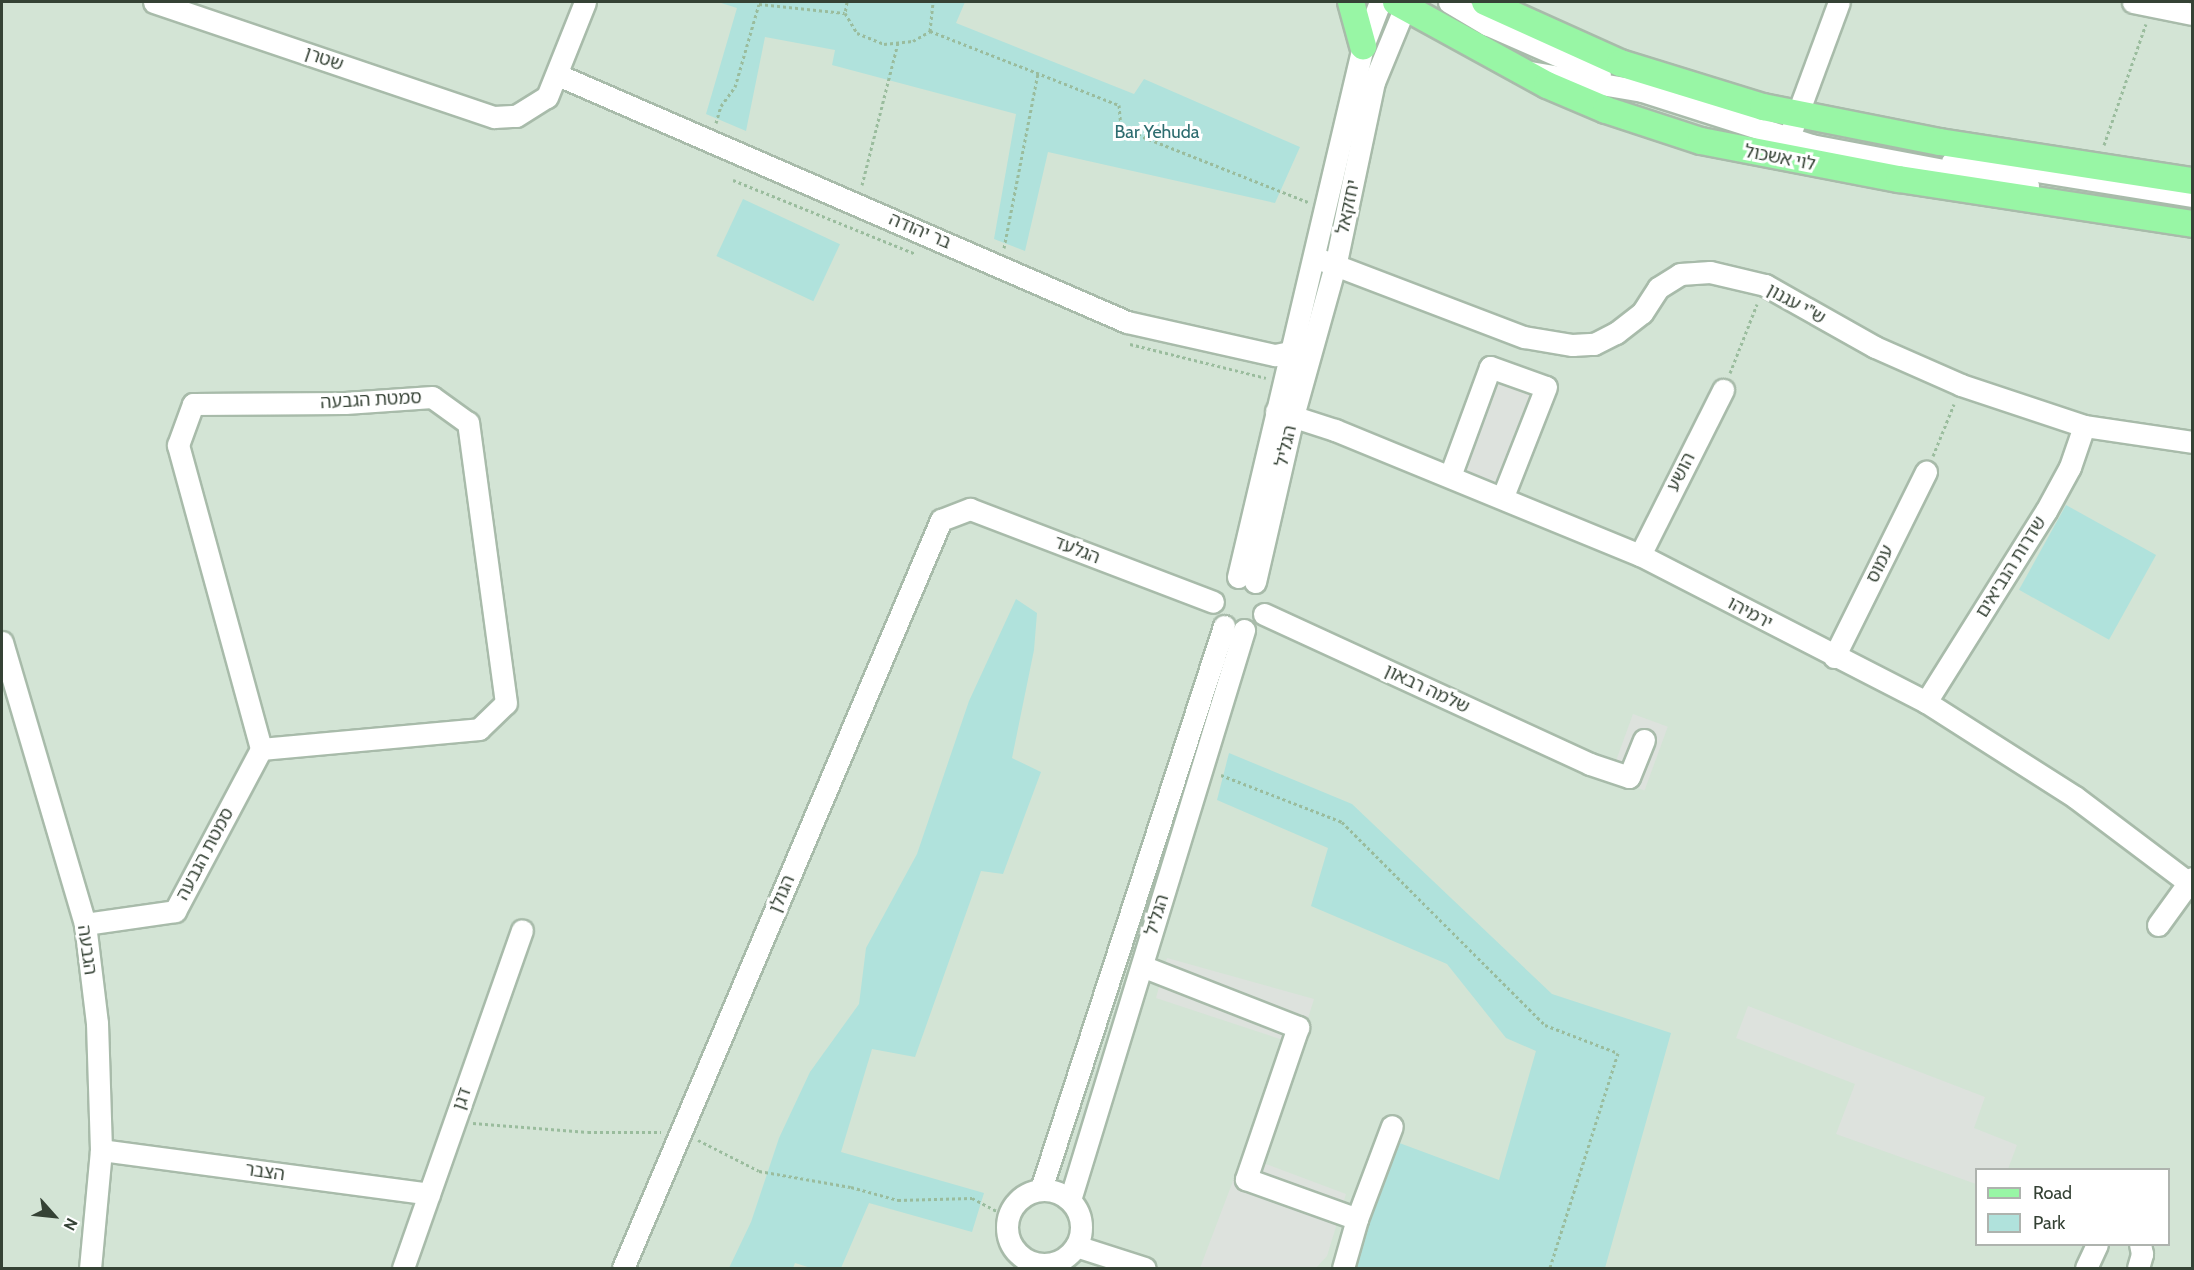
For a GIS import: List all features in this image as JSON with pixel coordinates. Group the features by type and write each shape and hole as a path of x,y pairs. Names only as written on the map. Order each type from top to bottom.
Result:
{"main road":[{"path":"1351,2 1363,46"},
{"name":"לוי אשכול","path":"1403,3 1518,70 1596,106 1668,132 1790,138 2193,181"},
{"name":"לוי אשכול","path":"1499,5 1790,138 2193,224"}],"street":[{"name":"שטרן","path":"154,2 494,117 516,116 532,108 547,97 558,75"},
{"path":"558,75 585,2"},
{"name":"יחזקאל","path":"1285,413 1290,352 1363,46 1380,2"},
{"path":"1449,2 1498,30 1642,91 1790,138 1909,161 1990,180 2193,212"},
{"path":"1790,138 1839,2"},
{"name":"יחזקאל","path":"1285,413 1336,262 1374,82 1403,3"},
{"path":"2142,3 2193,14"},
{"path":"1518,70 1642,91"},
{"name":"בר יהודה","path":"558,75 1127,322 1275,355 1290,352"},
{"path":"1909,161 1999,165 2193,196"},
{"name":"ש\"י עגנון","path":"1314,257 1336,262 1524,337 1572,345 1594,344 1616,333 1642,314 1658,288 1680,274 1710,272 1765,285 1875,347 1961,385 2084,426 2193,442"},
{"path":"1450,476 1490,367 1546,387 1503,496"},
{"name":"הושע","path":"1640,555 1723,390"},
{"name":"סמטת הגבעה","path":"85,924 175,911 261,749 178,445 193,404 345,403 432,397 468,423 506,703 479,729 261,749"},
{"name":"ירמיהו","path":"1285,413 1503,496 1640,555 1834,657 1926,702 2075,797 2190,880"},
{"name":"הגליל","path":"1246,580 1285,413"},
{"name":"שדרות הנביאים","path":"1926,702 2046,511 2070,466 2084,426"},
{"name":"עמוס","path":"1834,657 1926,472"},
{"name":"הגלעד","path":"941,520 969,509 1213,602"},
{"name":"הגולן","path":"623,1269 941,520"},
{"path":"1246,580 1265,597 1264,614 1234,628 1215,615 1213,602 1218,588 1246,580"},
{"name":"שלמה רבאון","path":"1264,614 1590,764 1629,777 1644,740"},
{"name":"הגליל","path":"1070,1200 1202,768 1234,628"},
{"name":"הגליל","path":"1041,1189 1234,628"},
{"name":"הגבעה","path":"2,642 85,924 97,1023 101,1150 90,1269"},
{"path":"2158,925 2190,880"},
{"name":"דגן","path":"403,1269 522,930"},
{"path":"1142,966 1298,1027 1246,1179 1358,1219"},
{"path":"1343,1269 1358,1219 1392,1126"},
{"name":"הצבר","path":"101,1150 429,1194"},
{"path":"1041,1189 1059,1192 1070,1200 1081,1226 1076,1246 1058,1261 1044,1266 1025,1258 1012,1259 1007,1230 1008,1217 1018,1200 1041,1189"},
{"path":"1076,1246 1145,1269"},
{"path":"2086,1269 2097,1246"},
{"path":"2138,1269 2142,1254 2140,1246"}],"path":[{"path":"847,2 845,13 857,33 884,44 913,41 930,31"},
{"path":"930,31 933,2"},
{"path":"2103,147 2142,3"},
{"path":"711,141 721,106 735,87 759,4 845,13"},
{"path":"930,31 1119,105 1121,128 1311,203"},
{"path":"858,205 898,42"},
{"path":"1000,266 1038,74"},
{"path":"1723,390 1765,285"},
{"path":"1926,472 1961,385"},
{"path":"1202,768 1342,822 1545,1025 1618,1053 1550,1269"},
{"path":"454,1122 588,1132 681,1131 759,1171 850,1187 898,1200 972,1198 1008,1217"}],"shaded area":[{"path":"2,2 2192,2 2192,1268 2,1268"},
{"path":"1484,357 1552,382 1508,501 1441,476"},
{"path":"1633,714 1668,727 1645,791 1610,778"},
{"path":"1167,958 1314,999 1263,1163 1346,1194 1327,1256 1316,1268 1200,1268 1286,1041 1156,998"},
{"path":"1748,1006 1985,1097 1974,1128 2017,1145 2008,1168 1975,1168 1975,1184 1836,1134 1855,1084 1736,1038"}],"green space":[{"name":"Bar Yehuda","path":"718,2 965,2 956,23 1134,94 1144,79 1300,147 1275,203 1048,152 1025,251 994,239 1016,114 832,65 835,50 765,37 746,131 706,114 737,8"},
{"path":"743,199 840,244 813,301 716,256"},
{"path":"2066,505 2156,555 2109,640 2019,590"},
{"path":"1016,599 1037,613 1034,650 1012,758 1041,772 1003,874 981,871 915,1057 872,1049 841,1152 984,1193 972,1232 869,1203 841,1268 811,1268 795,1263 793,1268 729,1268 751,1222 779,1138 810,1072 859,1004 866,948 917,854 969,701"},
{"path":"1229,753 1352,804 1552,994 1671,1033 1605,1268 1353,1268 1394,1141 1499,1180 1536,1051 1506,1038 1447,964 1311,906 1328,848 1217,800"}]}
